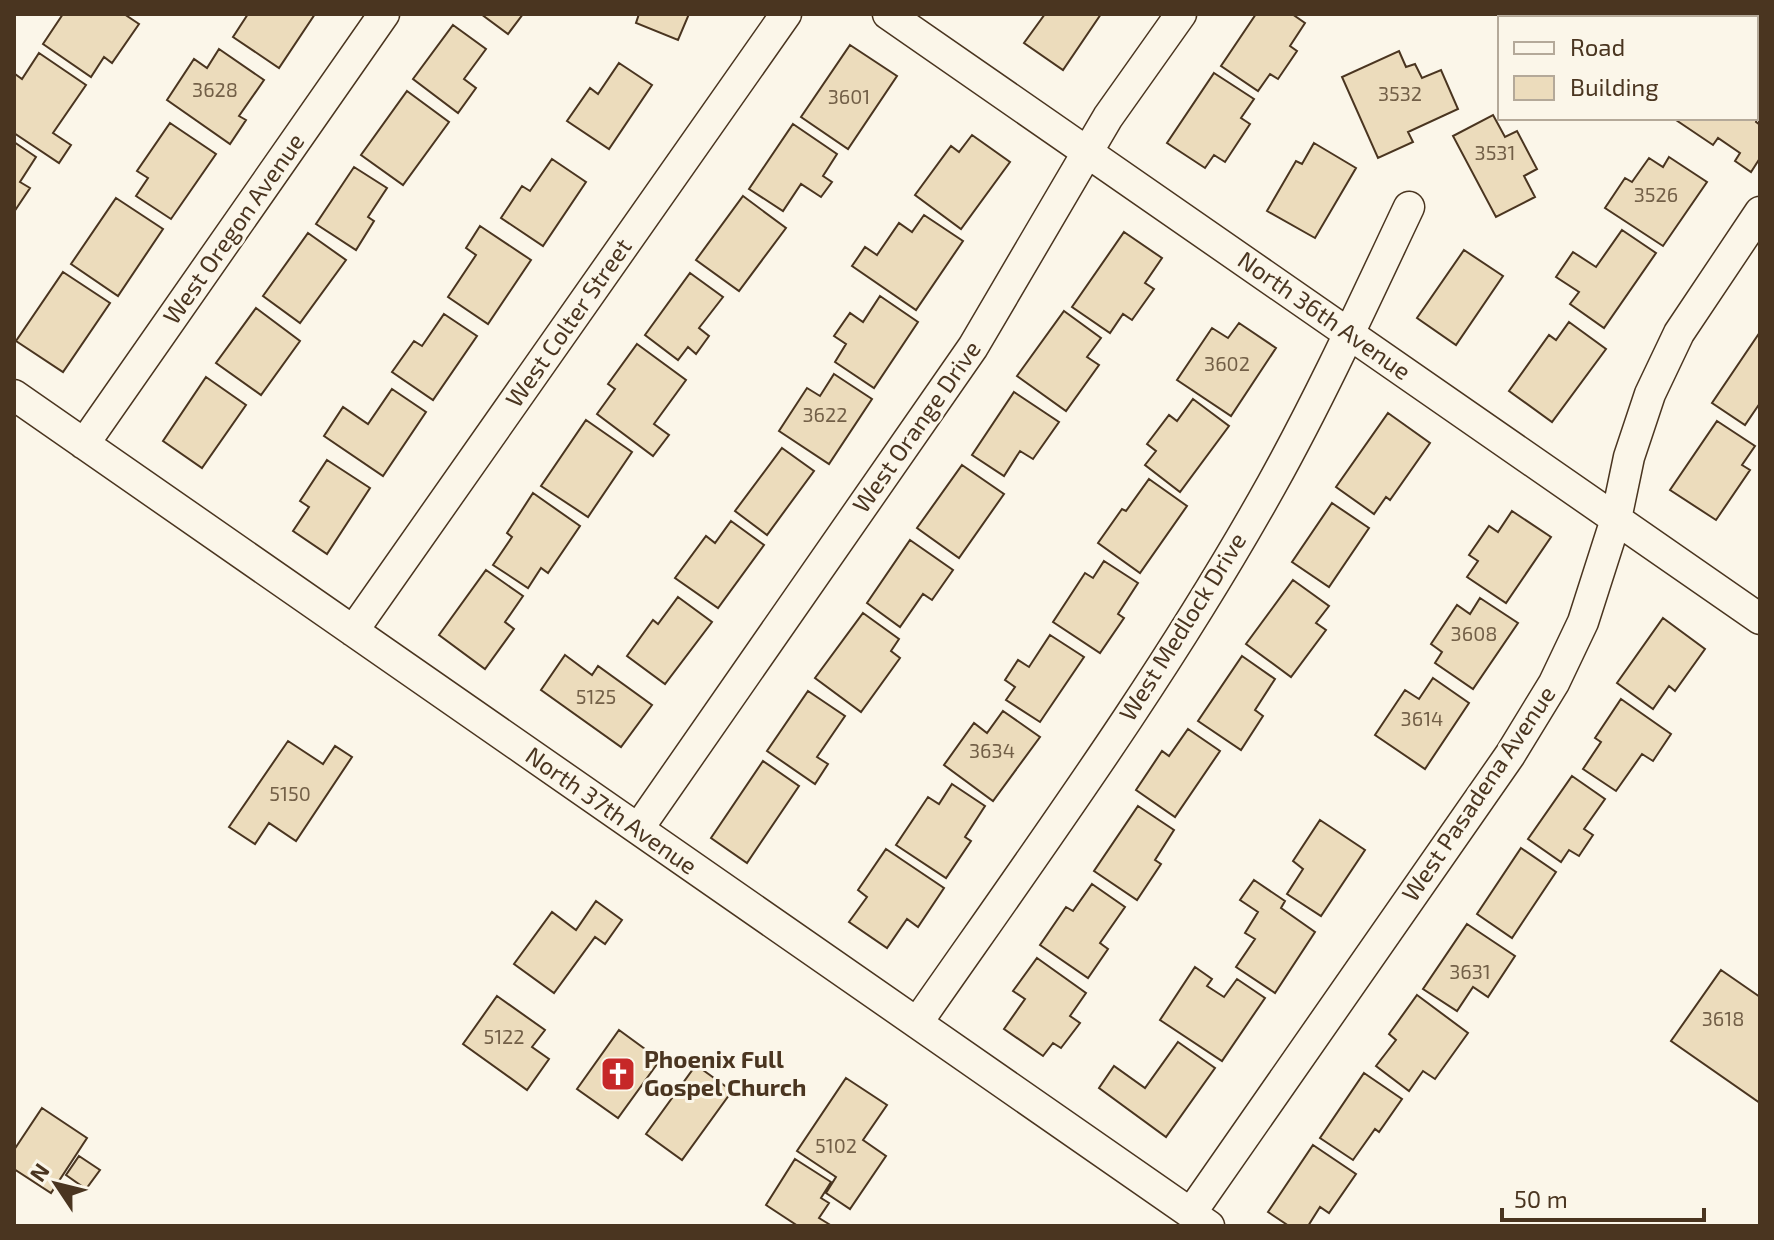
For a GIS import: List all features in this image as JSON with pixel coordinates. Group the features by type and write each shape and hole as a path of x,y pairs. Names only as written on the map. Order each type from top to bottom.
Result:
{"street":[{"name":"West Oregon Avenue","path":"84,444 384,14"},
{"name":"West Colter Street","path":"353,631 786,14"},
{"name":"North 36th Avenue","path":"888,14 1760,619"},
{"name":"West Orange Drive","path":"638,829 973,347 1108,117 1181,14"},
{"name":"West Medlock Drive","path":"917,1023 1139,700 1217,578 1272,484 1349,334 1409,207"},
{"name":"West Pasadena Avenue","path":"1200,1220 1518,743 1554,683 1583,622 1616,519 1629,457 1650,394 1679,333 1760,212"},
{"name":"North 37th Avenue","path":"14,395 1200,1220"}],"building":[{"path":"63,14 124,14 139,24 112,63 104,57 91,77 43,44"},
{"path":"248,14 315,14 279,68 233,37"},
{"path":"481,14 523,14 508,34"},
{"path":"639,14 689,14 678,40 636,23"},
{"path":"1045,14 1101,14 1063,70 1024,43"},
{"path":"1256,14 1292,14 1305,23 1290,46 1297,51 1278,79 1270,74 1258,91 1221,66"},
{"path":"1513,14 1598,14 1596,16"},
{"path":"453,25 486,49 464,79 476,88 458,113 413,79"},
{"path":"850,45 897,76 848,149 801,117"},
{"path":"219,49 264,80 239,116 246,120 230,144 167,100 194,59 207,68"},
{"path":"1399,51 1406,67 1415,64 1422,78 1441,70 1458,109 1408,132 1413,142 1378,158 1342,77"},
{"path":"39,53 86,85 53,133 71,145 59,163 14,133 14,76 22,79"},
{"path":"619,63 652,85 609,149 567,121 590,88 598,94"},
{"path":"1214,73 1254,99 1241,118 1250,124 1225,162 1214,155 1205,168 1167,143"},
{"path":"407,91 449,122 403,185 361,155"},
{"path":"1493,115 1505,137 1517,131 1537,169 1524,176 1535,197 1496,217 1453,136"},
{"path":"1676,120 1757,120 1760,125 1760,158 1751,172 1735,161 1740,153 1718,138 1713,145"},
{"path":"170,123 216,154 171,219 136,196 148,178 137,171"},
{"path":"793,124 837,154 823,176 832,182 821,197 801,184 783,211 749,189"},
{"path":"972,135 1010,162 961,229 915,195 951,146 959,152"},
{"path":"14,142 36,157 20,182 30,188 14,212"},
{"path":"1314,143 1356,168 1315,238 1267,211 1296,161 1302,164"},
{"path":"1669,157 1707,182 1663,246 1605,208 1625,178 1632,182 1649,158 1663,167"},
{"path":"552,159 586,182 543,246 501,218 522,186 530,191"},
{"path":"354,167 387,188 368,217 374,221 356,250 316,224"},
{"path":"743,196 786,228 739,291 696,260"},
{"path":"116,198 163,229 118,296 71,264"},
{"path":"924,215 963,241 916,310 852,266 865,247 877,255 899,223 912,232"},
{"path":"480,226 531,260 488,324 448,297 476,255 466,248"},
{"path":"1622,230 1656,253 1604,328 1570,304 1579,292 1556,277 1573,252 1596,267"},
{"path":"1124,232 1162,258 1145,283 1154,289 1132,320 1123,314 1110,333 1072,307"},
{"path":"308,233 346,260 300,323 263,296"},
{"path":"1464,250 1503,276 1456,345 1417,318"},
{"path":"63,272 110,303 63,372 16,341"},
{"path":"690,273 723,297 699,328 709,336 696,354 688,347 678,360 645,335"},
{"path":"880,296 918,322 874,388 835,362 846,344 834,336 850,313 863,322"},
{"path":"256,308 300,341 261,395 216,363"},
{"path":"1064,311 1101,338 1087,357 1099,365 1066,411 1017,376"},
{"path":"444,314 477,336 433,400 392,372 414,341 422,346"},
{"path":"1569,322 1606,349 1552,422 1509,391 1549,335 1556,340"},
{"path":"1239,323 1276,348 1231,416 1177,380 1212,328 1228,338"},
{"path":"1760,332 1760,403 1745,425 1712,403"},
{"path":"637,344 686,380 654,424 669,435 653,456 597,414 615,389 608,384"},
{"path":"834,374 872,399 829,464 779,431 807,388 820,396"},
{"path":"206,377 246,405 202,468 163,441"},
{"path":"392,389 426,412 383,476 324,436 343,407 368,424"},
{"path":"1014,392 1059,422 1033,459 1020,451 1004,476 972,455"},
{"path":"1193,399 1229,426 1180,492 1145,465 1156,451 1147,444 1169,415 1177,421"},
{"path":"1388,413 1430,443 1390,500 1386,497 1374,514 1336,487"},
{"path":"586,420 632,452 588,517 541,486"},
{"path":"1717,421 1755,446 1742,465 1750,470 1716,520 1670,490"},
{"path":"782,448 814,471 767,535 735,511"},
{"path":"327,460 370,488 327,554 293,531 309,507 300,501"},
{"path":"962,465 1004,494 959,558 917,528"},
{"path":"1149,479 1187,506 1140,573 1098,543 1122,509 1126,511"},
{"path":"533,493 580,526 548,573 541,568 528,588 493,565 512,537 507,533"},
{"path":"1332,503 1369,528 1329,587 1292,562"},
{"path":"1512,511 1551,537 1506,603 1467,577 1478,561 1469,555 1489,526 1498,532"},
{"path":"731,521 764,545 718,608 675,578 706,536 715,543"},
{"path":"910,540 953,570 932,600 923,594 900,627 867,603"},
{"path":"1104,561 1138,583 1118,614 1124,618 1100,653 1053,622 1085,573 1093,578"},
{"path":"486,570 523,596 505,622 514,629 485,669 439,635"},
{"path":"1293,580 1329,606 1316,623 1326,630 1291,677 1246,644"},
{"path":"678,597 712,622 665,684 627,656 653,620 658,624"},
{"path":"1480,598 1518,623 1473,689 1435,663 1442,652 1431,644 1457,605 1470,614"},
{"path":"863,613 899,639 891,651 900,658 861,712 815,678"},
{"path":"1663,618 1705,649 1675,691 1669,686 1653,709 1617,683"},
{"path":"1050,635 1084,657 1040,722 1006,700 1015,687 1005,680 1018,660 1029,667"},
{"path":"565,655 592,675 598,666 652,705 621,747 541,690"},
{"path":"1242,656 1275,679 1255,710 1263,716 1241,750 1198,721"},
{"path":"1433,678 1469,703 1425,769 1375,735 1405,690 1419,699"},
{"path":"808,691 845,716 817,757 828,764 815,784 767,751"},
{"path":"1621,699 1671,734 1653,761 1642,754 1616,791 1583,769 1601,742 1595,738"},
{"path":"1003,711 1040,737 993,801 944,765 974,723 987,733"},
{"path":"1188,729 1220,751 1175,817 1136,790 1162,751 1169,756"},
{"path":"288,741 323,764 335,746 352,757 296,841 269,823 255,844 229,827"},
{"path":"763,761 799,786 747,863 711,838"},
{"path":"1572,776 1605,799 1584,829 1593,835 1579,856 1569,850 1561,862 1528,839"},
{"path":"952,784 985,806 965,837 971,841 946,878 896,845 928,797 939,804"},
{"path":"1138,806 1174,830 1155,860 1161,864 1137,900 1094,871"},
{"path":"1320,820 1365,850 1321,916 1287,894 1303,869 1293,861"},
{"path":"1521,848 1556,872 1512,938 1477,914"},
{"path":"886,849 944,888 918,927 907,919 887,948 849,922 867,897 858,890"},
{"path":"1254,880 1285,901 1281,908 1315,932 1275,993 1236,967 1255,939 1245,933 1258,912 1240,900"},
{"path":"1092,884 1125,907 1100,943 1108,949 1088,978 1040,945 1066,907 1073,911"},
{"path":"596,901 622,920 605,944 595,937 554,993 514,964 552,912 576,930"},
{"path":"1467,924 1515,956 1488,997 1473,987 1457,1011 1423,989"},
{"path":"1037,958 1086,993 1070,1016 1080,1023 1061,1048 1053,1043 1043,1056 1004,1029 1025,999 1013,991"},
{"path":"1195,967 1212,979 1207,986 1224,997 1237,979 1265,998 1222,1061 1160,1020"},
{"path":"1721,970 1760,997 1760,1103 1671,1041"},
{"path":"1417,995 1468,1033 1435,1079 1423,1071 1409,1091 1376,1066 1396,1040 1389,1034"},
{"path":"497,996 545,1030 532,1047 549,1059 527,1090 463,1044"},
{"name":"Phoenix Full Gospel Church","path":"619,1030 660,1060 618,1118 577,1089"},
{"path":"1178,1042 1215,1068 1166,1137 1099,1088 1114,1066 1145,1088"},
{"path":"696,1065 732,1091 682,1160 646,1134"},
{"path":"1364,1073 1402,1099 1379,1132 1375,1129 1353,1160 1320,1138"},
{"path":"846,1078 887,1105 863,1140 886,1156 850,1209 826,1193 836,1177 797,1151"},
{"path":"42,1108 87,1138 51,1193 14,1169 14,1150"},
{"path":"1313,1145 1356,1174 1329,1213 1320,1207 1308,1226 1289,1226 1268,1212"},
{"path":"79,1156 100,1170 86,1189 66,1175"},
{"path":"795,1159 831,1182 821,1198 829,1203 819,1218 832,1226 798,1226 766,1205"}],"place":[{"name":"Phoenix Full Gospel Church","path":"618,1074"}]}
